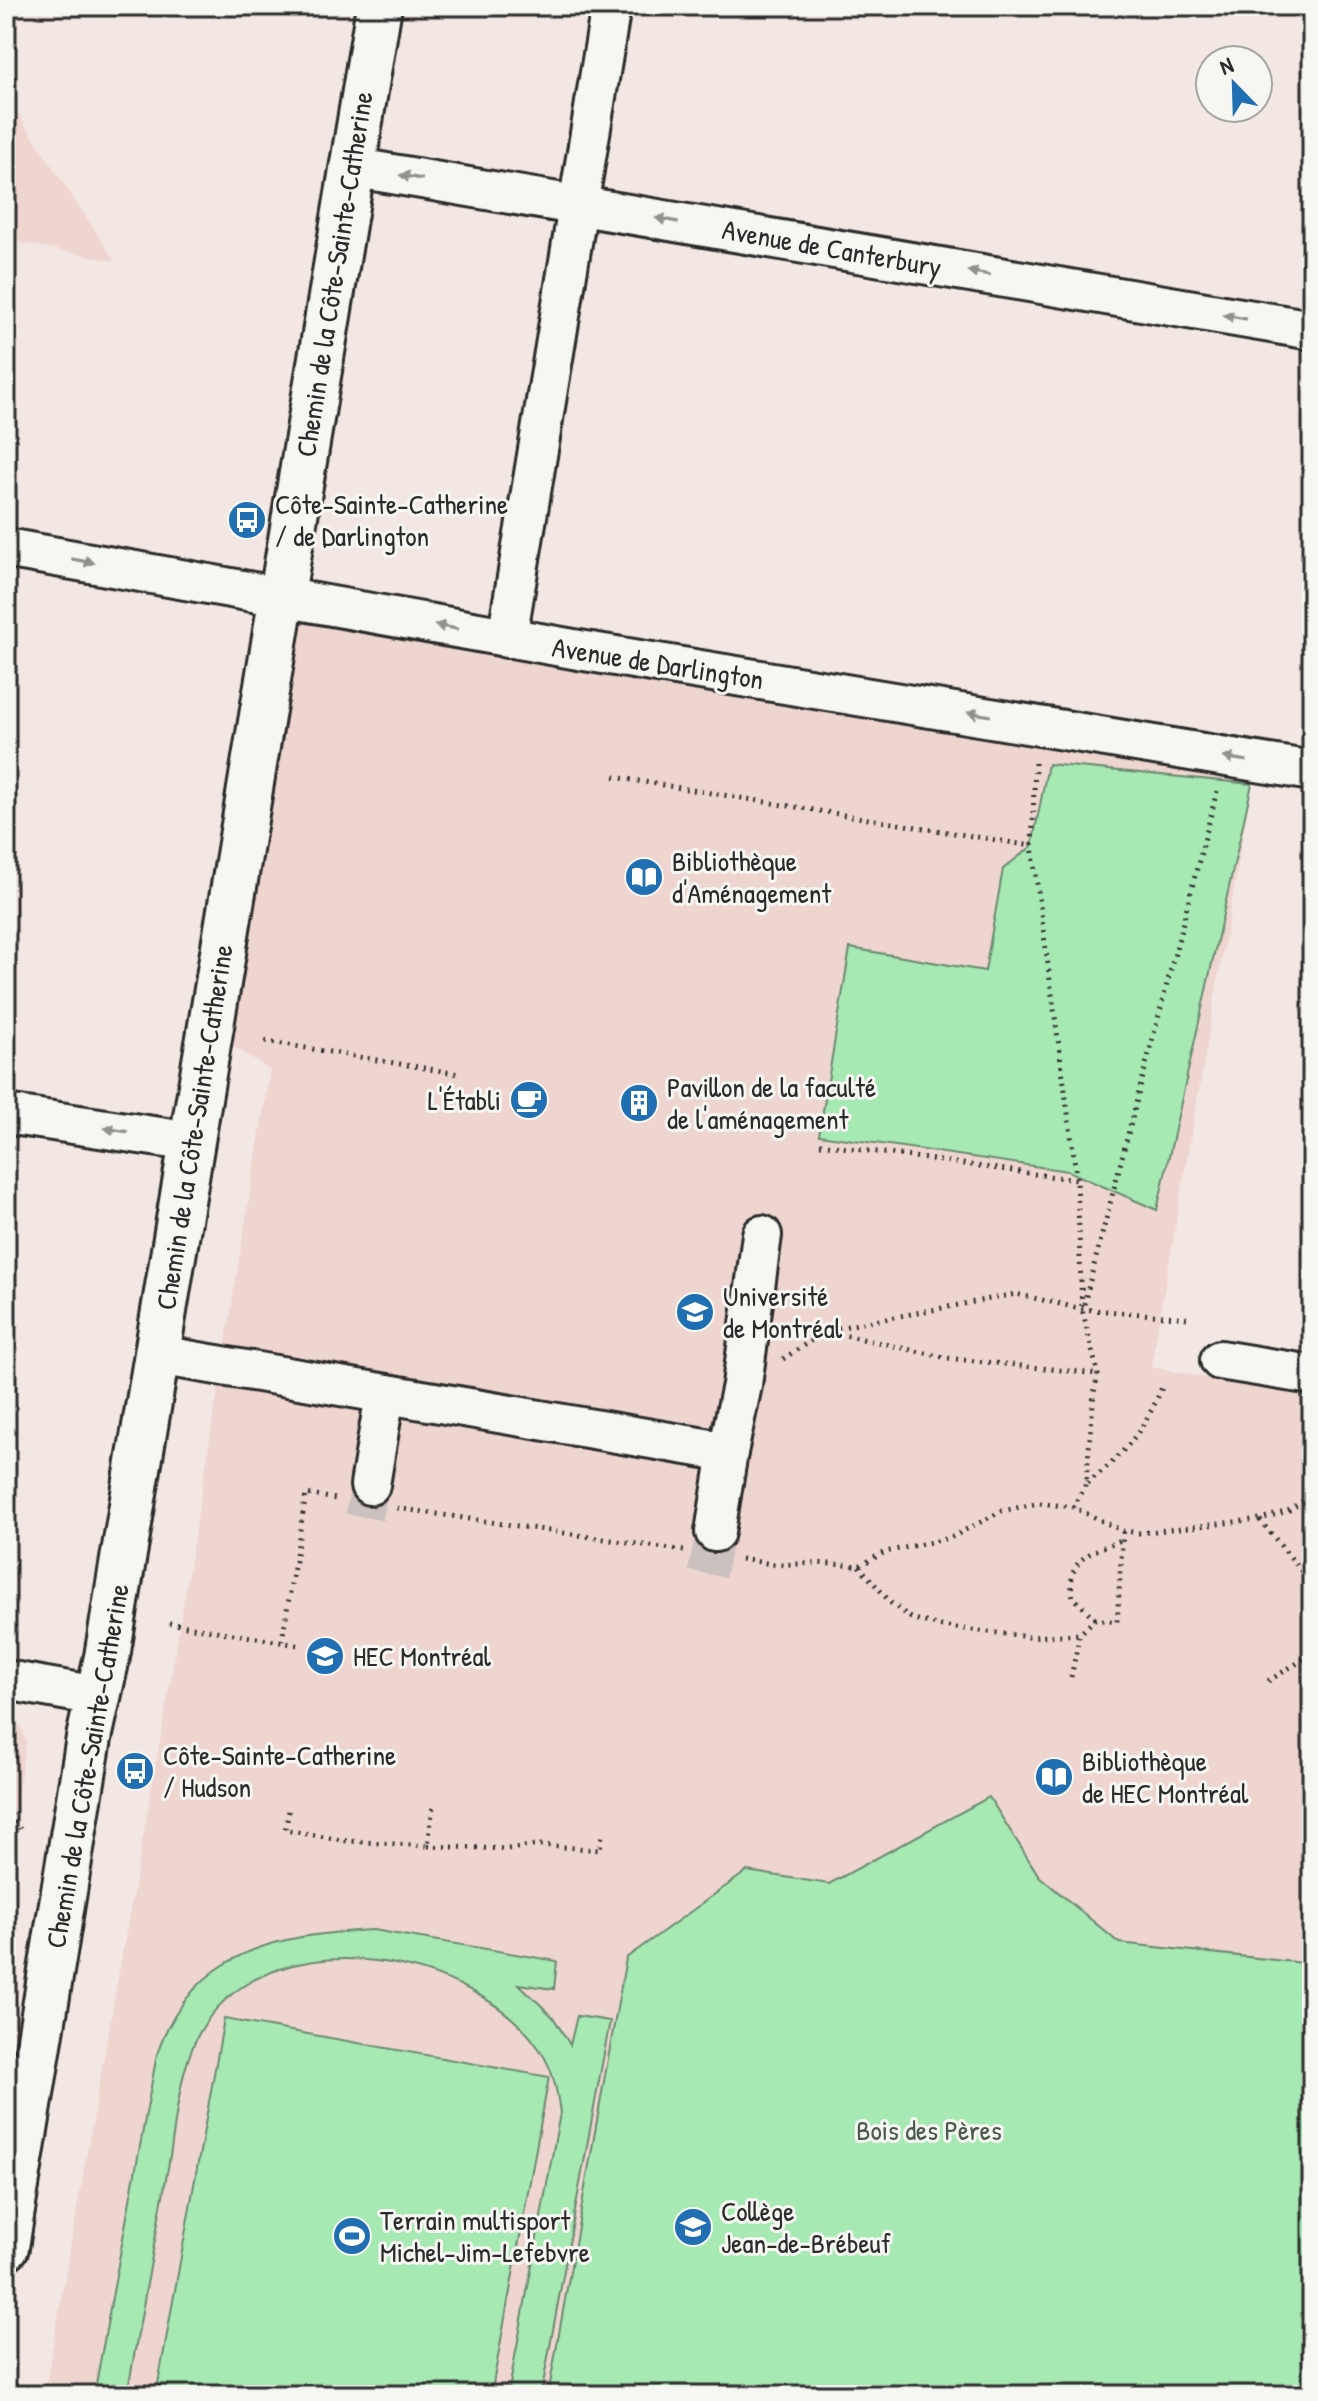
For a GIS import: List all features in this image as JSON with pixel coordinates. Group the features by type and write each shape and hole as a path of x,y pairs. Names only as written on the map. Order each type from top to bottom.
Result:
{"main road":[{"name":"Chemin de la Côte-Sainte-Catherine","path":"6,2247 12,2172 97,1696 107,1657 379,6"}],"street":[{"path":"507,638 611,6"},
{"name":"Avenue de Canterbury","path":"351,167 1312,330"},
{"name":"Avenue de Darlington","path":"6,548 507,638 1312,771"},
{"path":"6,1114 193,1142"},
{"path":"715,1532 742,1385 762,1235"},
{"path":"158,1355 728,1452"},
{"path":"1220,1360 1312,1375"},
{"path":"370,1485 385,1394"},
{"path":"6,1680 97,1696"}],"path":[{"path":"1036,754 1032,846 1077,1180 1082,1309 1098,1374 1086,1484"},
{"path":"614,777 1032,846"},
{"path":"1082,1309 1219,785"},
{"path":"265,1041 459,1074"},
{"path":"820,1144 1077,1180"},
{"path":"742,1385 827,1330 1016,1294 1082,1309 1189,1318"},
{"path":"827,1330 947,1358 1098,1374"},
{"path":"1073,1507 1086,1484 1115,1462 1150,1417 1162,1387"},
{"path":"1260,1519 1312,1584"},
{"path":"1121,1540 1084,1556 1071,1573 1073,1597 1095,1619 1117,1622 1123,1531"},
{"path":"859,1566 891,1603 911,1618 940,1626 1029,1637 1080,1634"},
{"path":"1071,1677 1080,1634 1095,1619"},
{"path":"169,1623 298,1645"},
{"path":"1268,1681 1304,1659 1312,1659"},
{"path":"428,1846 433,1805"},
{"path":"6,1808 20,1829"},
{"path":"289,1811 285,1830 347,1841 507,1849 540,1845 600,1850 602,1834"}],"shaded area":[{"path":"6,96 115,261 6,240"},
{"name":"Université de Montréal","path":"280,597 1252,784 1151,1367 1312,1398 1312,2395 44,2395 170,1684 270,1070 209,1030"},
{"path":"6,1723 21,1726 26,1742 6,1863"}],"green space":[{"path":"1048,764 1252,784 1157,1210 1068,1171 819,1135 850,948 985,971 1003,869 1032,846"},
{"name":"Bois des Pères","path":"989,1797 1039,1876 1119,1943 1312,1964 1312,2395 548,2395 626,1958 747,1871 829,1884"},
{"path":"373,1930 557,1961 554,1989 519,1984 553,2017 570,2045 577,2016 610,2021 541,2395 508,2395 560,2113 548,2065 540,2050 510,2017 471,1990 425,1972 376,1961 326,1960 280,1969 238,1989 206,2022 197,2037 180,2090 127,2395 94,2395 157,2054 173,2019 192,1991 215,1970 242,1955 303,1937"},
{"name":"Terrain multisport Michel-Jim-Lefebvre","path":"224,2019 549,2077 491,2395 156,2395"}],"tunnel":[{"path":"364,1517 370,1485"},
{"path":"707,1574 715,1532"}],"place":[{"name":"Côte-Sainte-Catherine / de Darlington","path":"247,520"},
{"name":"Bibliothèque d'Aménagement","path":"644,877"},
{"name":"L'Établi","path":"529,1100"},
{"name":"Pavillon de la faculté de l'aménagement","path":"639,1103"},
{"name":"Université de Montréal","path":"695,1312"},
{"name":"HEC Montréal","path":"325,1656"},
{"name":"Côte-Sainte-Catherine / Hudson","path":"135,1771"},
{"name":"Bibliothèque de HEC Montréal","path":"1054,1777"},
{"name":"Collège Jean-de-Brébeuf","path":"693,2227"},
{"name":"Terrain multisport Michel-Jim-Lefebvre","path":"352,2236"}]}
